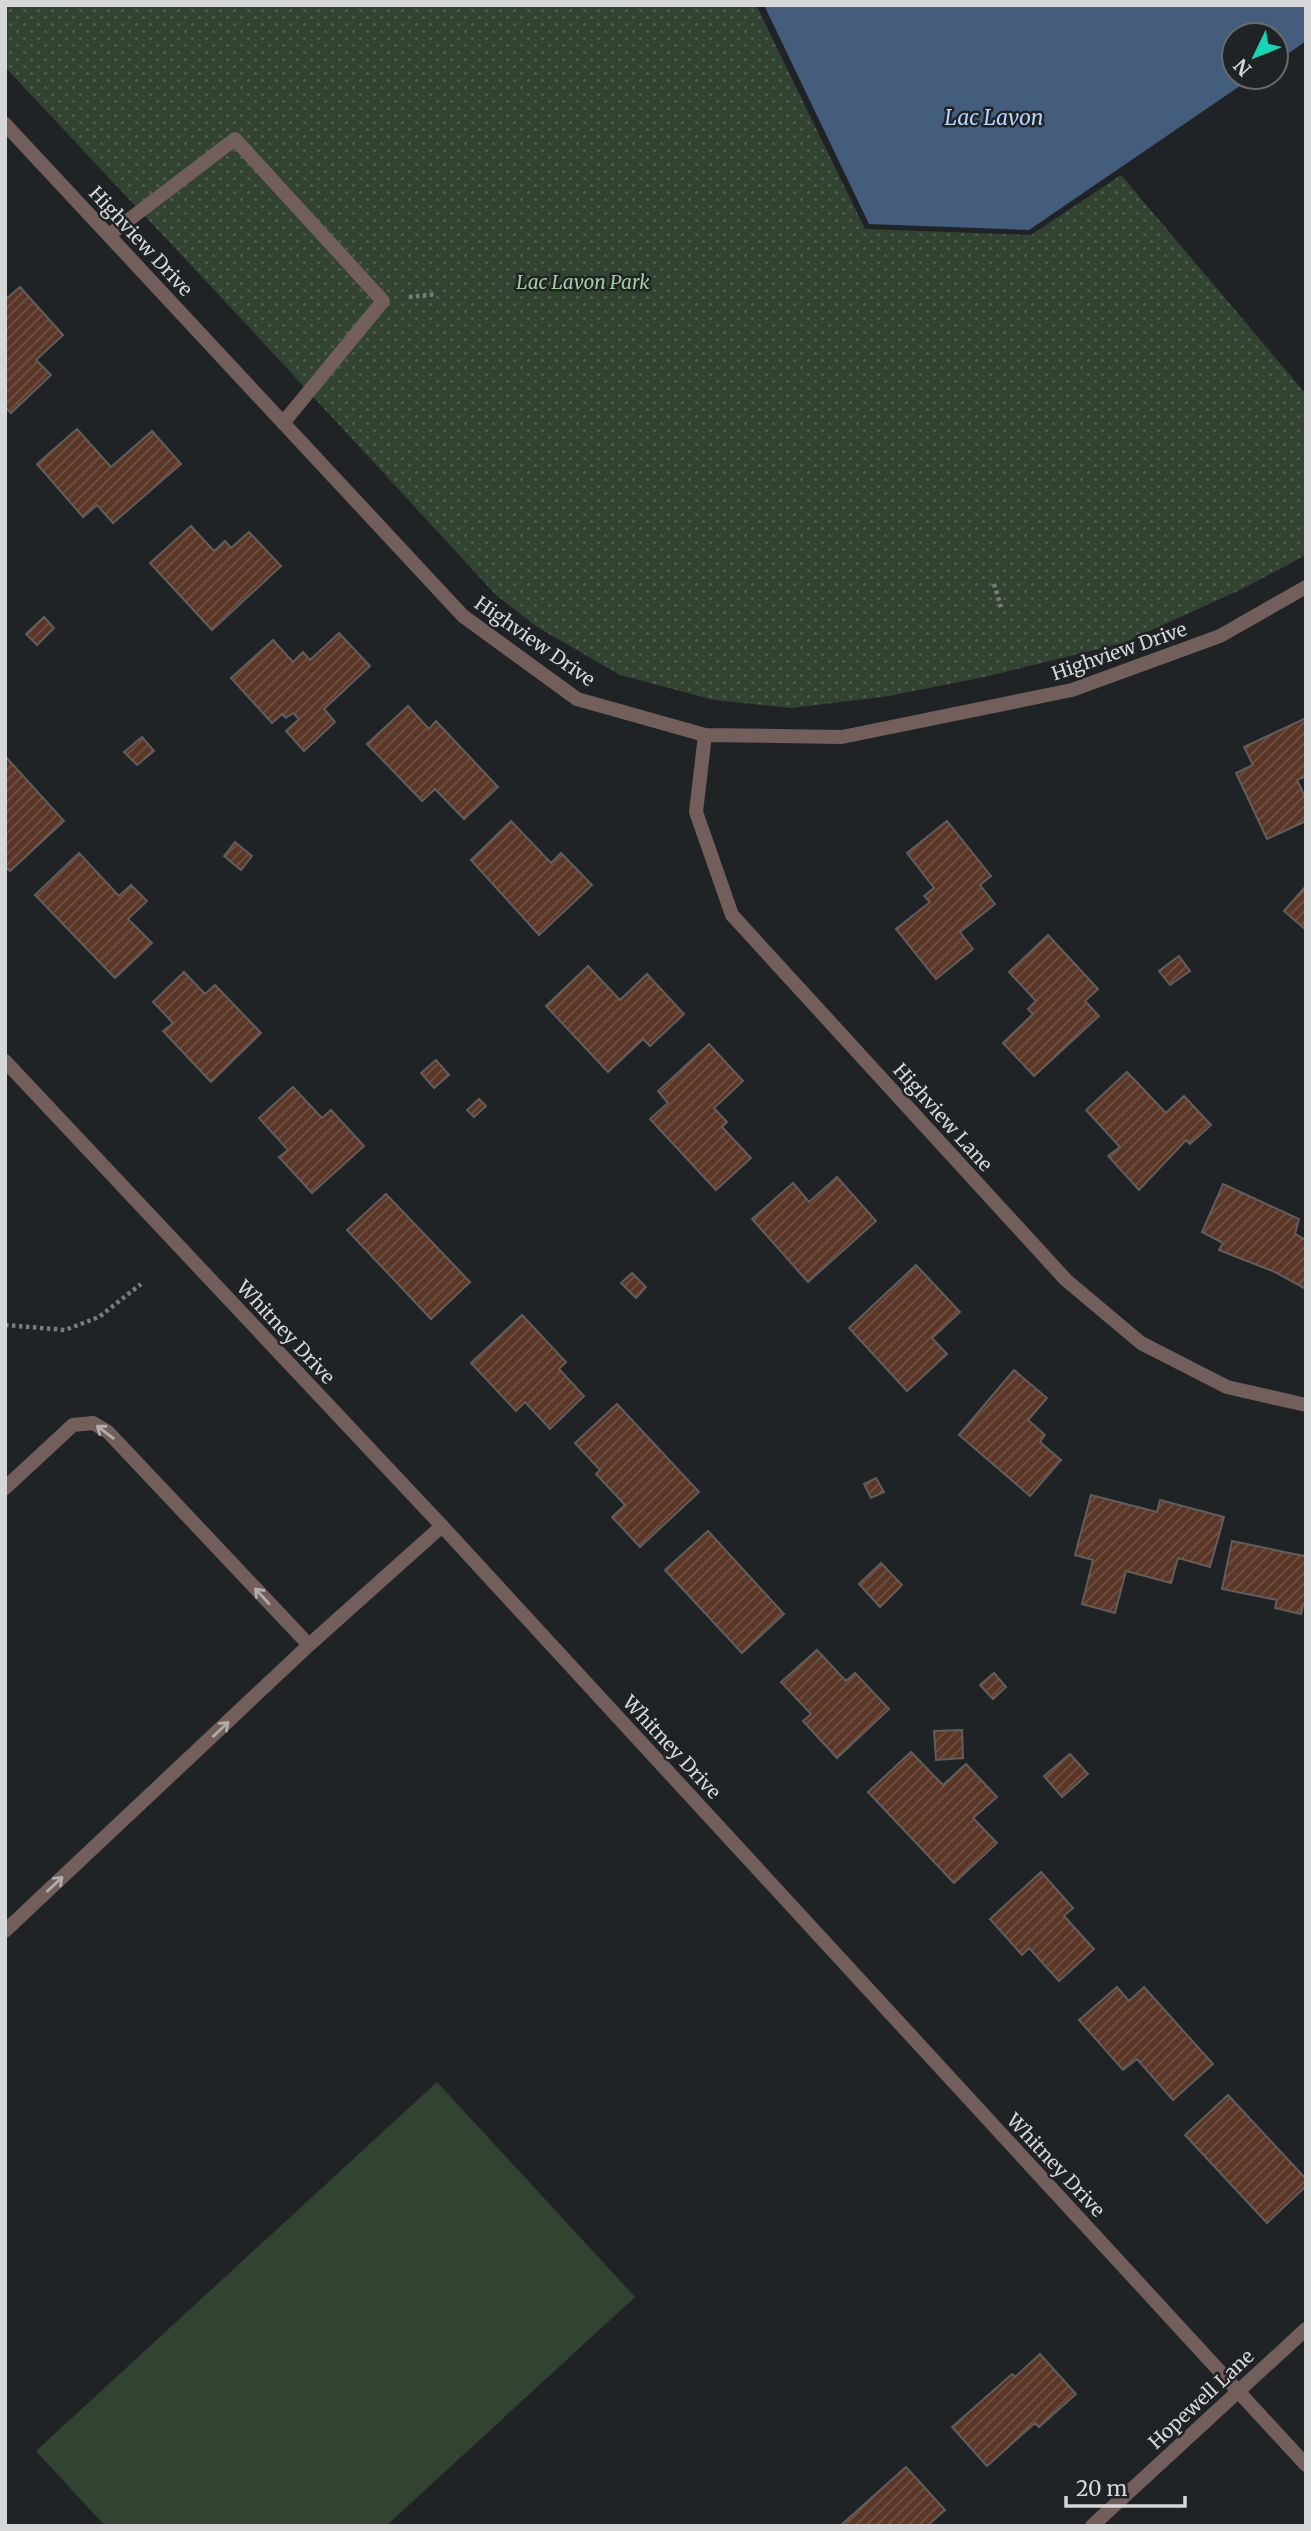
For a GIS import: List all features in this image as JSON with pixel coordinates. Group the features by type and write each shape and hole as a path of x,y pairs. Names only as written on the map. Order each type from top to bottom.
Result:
{"street":[{"name":"Highview Drive","path":"5,124 463,616 577,698 705,735 842,737 1072,690 1220,636 1306,587"},
{"path":"109,235 236,139 383,301 283,423"},
{"name":"Highview Lane","path":"705,735 696,812 732,915 1066,1280 1141,1343 1227,1387 1306,1405"},
{"name":"Whitney Drive","path":"5,1061 442,1526 1306,2465"},
{"path":"5,1488 73,1425 93,1423 108,1432 309,1645"},
{"path":"5,1931 309,1645 442,1526"},
{"name":"Hopewell Lane","path":"1092,2526 1306,2329"}],"path":[{"path":"994,584 1001,607"},
{"path":"5,1325 65,1330 99,1317 141,1284"}],"green space":[{"name":"Lac Lavon Park","path":"5,5 756,5 865,229 1031,235 1121,175 1306,394 1306,555 1242,589 1123,643 989,676 889,696 792,708 714,700 620,675 537,627 496,595 5,67"},
{"path":"437,2082 635,2297 386,2526 105,2526 36,2451"}],"water":[{"name":"Lac Lavon","path":"764,5 1306,5 1306,41 1290,52 1290,21 1220,21 1220,91 1233,91 1029,230 869,224"}],"building":[{"path":"20,287 63,335 36,360 51,375 11,413 5,407 5,300"},
{"path":"77,429 111,467 152,431 181,464 113,523 97,505 83,517 37,464"},
{"path":"191,526 214,551 225,541 231,548 249,532 281,566 212,630 150,563"},
{"path":"44,617 54,628 37,645 26,634"},
{"path":"339,633 370,666 324,709 335,722 304,751 286,731 299,719 293,713 286,718 282,714 272,723 231,678 273,640 293,662 303,652 310,660"},
{"path":"408,706 429,729 436,721 498,787 464,819 435,789 422,801 367,744"},
{"path":"1306,718 1306,776 1297,780 1306,799 1306,821 1267,839 1236,773 1253,765 1244,747"},
{"path":"142,737 154,751 137,765 124,752"},
{"path":"5,756 64,821 10,871 5,866"},
{"path":"511,821 551,863 561,853 592,885 539,935 471,860"},
{"path":"947,821 991,876 980,885 995,904 960,932 973,949 936,979 896,929 930,902 924,896 934,888 907,853"},
{"path":"235,842 252,856 241,870 224,856"},
{"path":"79,853 119,896 131,885 147,901 128,919 152,943 115,978 35,895"},
{"path":"1306,886 1306,930 1284,911"},
{"path":"1048,935 1098,989 1085,1001 1099,1016 1034,1076 1003,1043 1033,1014 1028,1009 1036,1001 1009,972"},
{"path":"1179,956 1190,971 1170,985 1159,971"},
{"path":"588,966 620,1000 647,974 684,1014 650,1046 643,1039 608,1072 546,1006"},
{"path":"184,972 205,994 215,985 261,1033 211,1082 163,1031 173,1023 153,1002"},
{"path":"709,1044 743,1081 714,1108 727,1122 722,1127 751,1158 716,1190 650,1119 668,1103 658,1091"},
{"path":"436,1060 449,1075 434,1088 421,1073"},
{"path":"1127,1072 1166,1113 1184,1096 1211,1125 1190,1144 1186,1140 1139,1190 1108,1156 1120,1147 1086,1110"},
{"path":"293,1087 322,1118 331,1110 364,1146 312,1193 279,1157 288,1150 259,1118"},
{"path":"479,1099 486,1106 474,1117 467,1110"},
{"path":"837,1177 876,1221 808,1282 752,1219 793,1183 809,1202"},
{"path":"1223,1184 1299,1219 1295,1234 1306,1240 1306,1289 1275,1272 1219,1250 1223,1243 1202,1232"},
{"path":"386,1194 470,1282 431,1319 347,1230"},
{"path":"916,1265 960,1312 932,1338 947,1354 907,1391 849,1328"},
{"path":"632,1273 646,1287 636,1298 621,1283"},
{"path":"522,1315 566,1362 559,1369 584,1396 550,1429 525,1402 516,1411 471,1363"},
{"path":"1014,1370 1047,1398 1028,1420 1045,1435 1040,1442 1061,1460 1030,1496 959,1435"},
{"path":"617,1404 699,1492 640,1547 612,1517 625,1505 596,1474 600,1470 575,1443"},
{"path":"876,1478 884,1492 871,1498 864,1484"},
{"path":"1091,1495 1157,1512 1160,1500 1224,1517 1210,1567 1178,1558 1171,1583 1126,1571 1115,1613 1082,1604 1093,1560 1075,1555"},
{"path":"708,1531 784,1614 742,1653 665,1570"},
{"path":"1232,1541 1304,1556 1306,1550 1306,1605 1303,1604 1301,1614 1275,1608 1277,1600 1222,1589"},
{"path":"881,1563 902,1585 880,1607 859,1584"},
{"path":"817,1650 846,1681 855,1673 889,1709 837,1758 803,1721 811,1714 781,1682"},
{"path":"994,1673 1006,1687 993,1699 980,1685"},
{"path":"962,1730 963,1758 936,1760 934,1731"},
{"path":"911,1752 943,1785 966,1764 997,1797 973,1818 997,1843 954,1883 868,1792"},
{"path":"1070,1754 1088,1774 1062,1797 1044,1776"},
{"path":"1041,1872 1073,1908 1064,1916 1094,1949 1059,1981 1029,1948 1022,1955 990,1919"},
{"path":"1117,1987 1129,2001 1144,1987 1213,2064 1173,2100 1137,2059 1123,2070 1079,2020"},
{"path":"1228,2095 1306,2179 1306,2186 1267,2223 1185,2135"},
{"path":"1040,2354 1076,2394 1039,2427 1035,2423 987,2466 952,2427 1012,2374 1015,2377"},
{"path":"906,2467 945,2510 927,2526 840,2526"}]}
